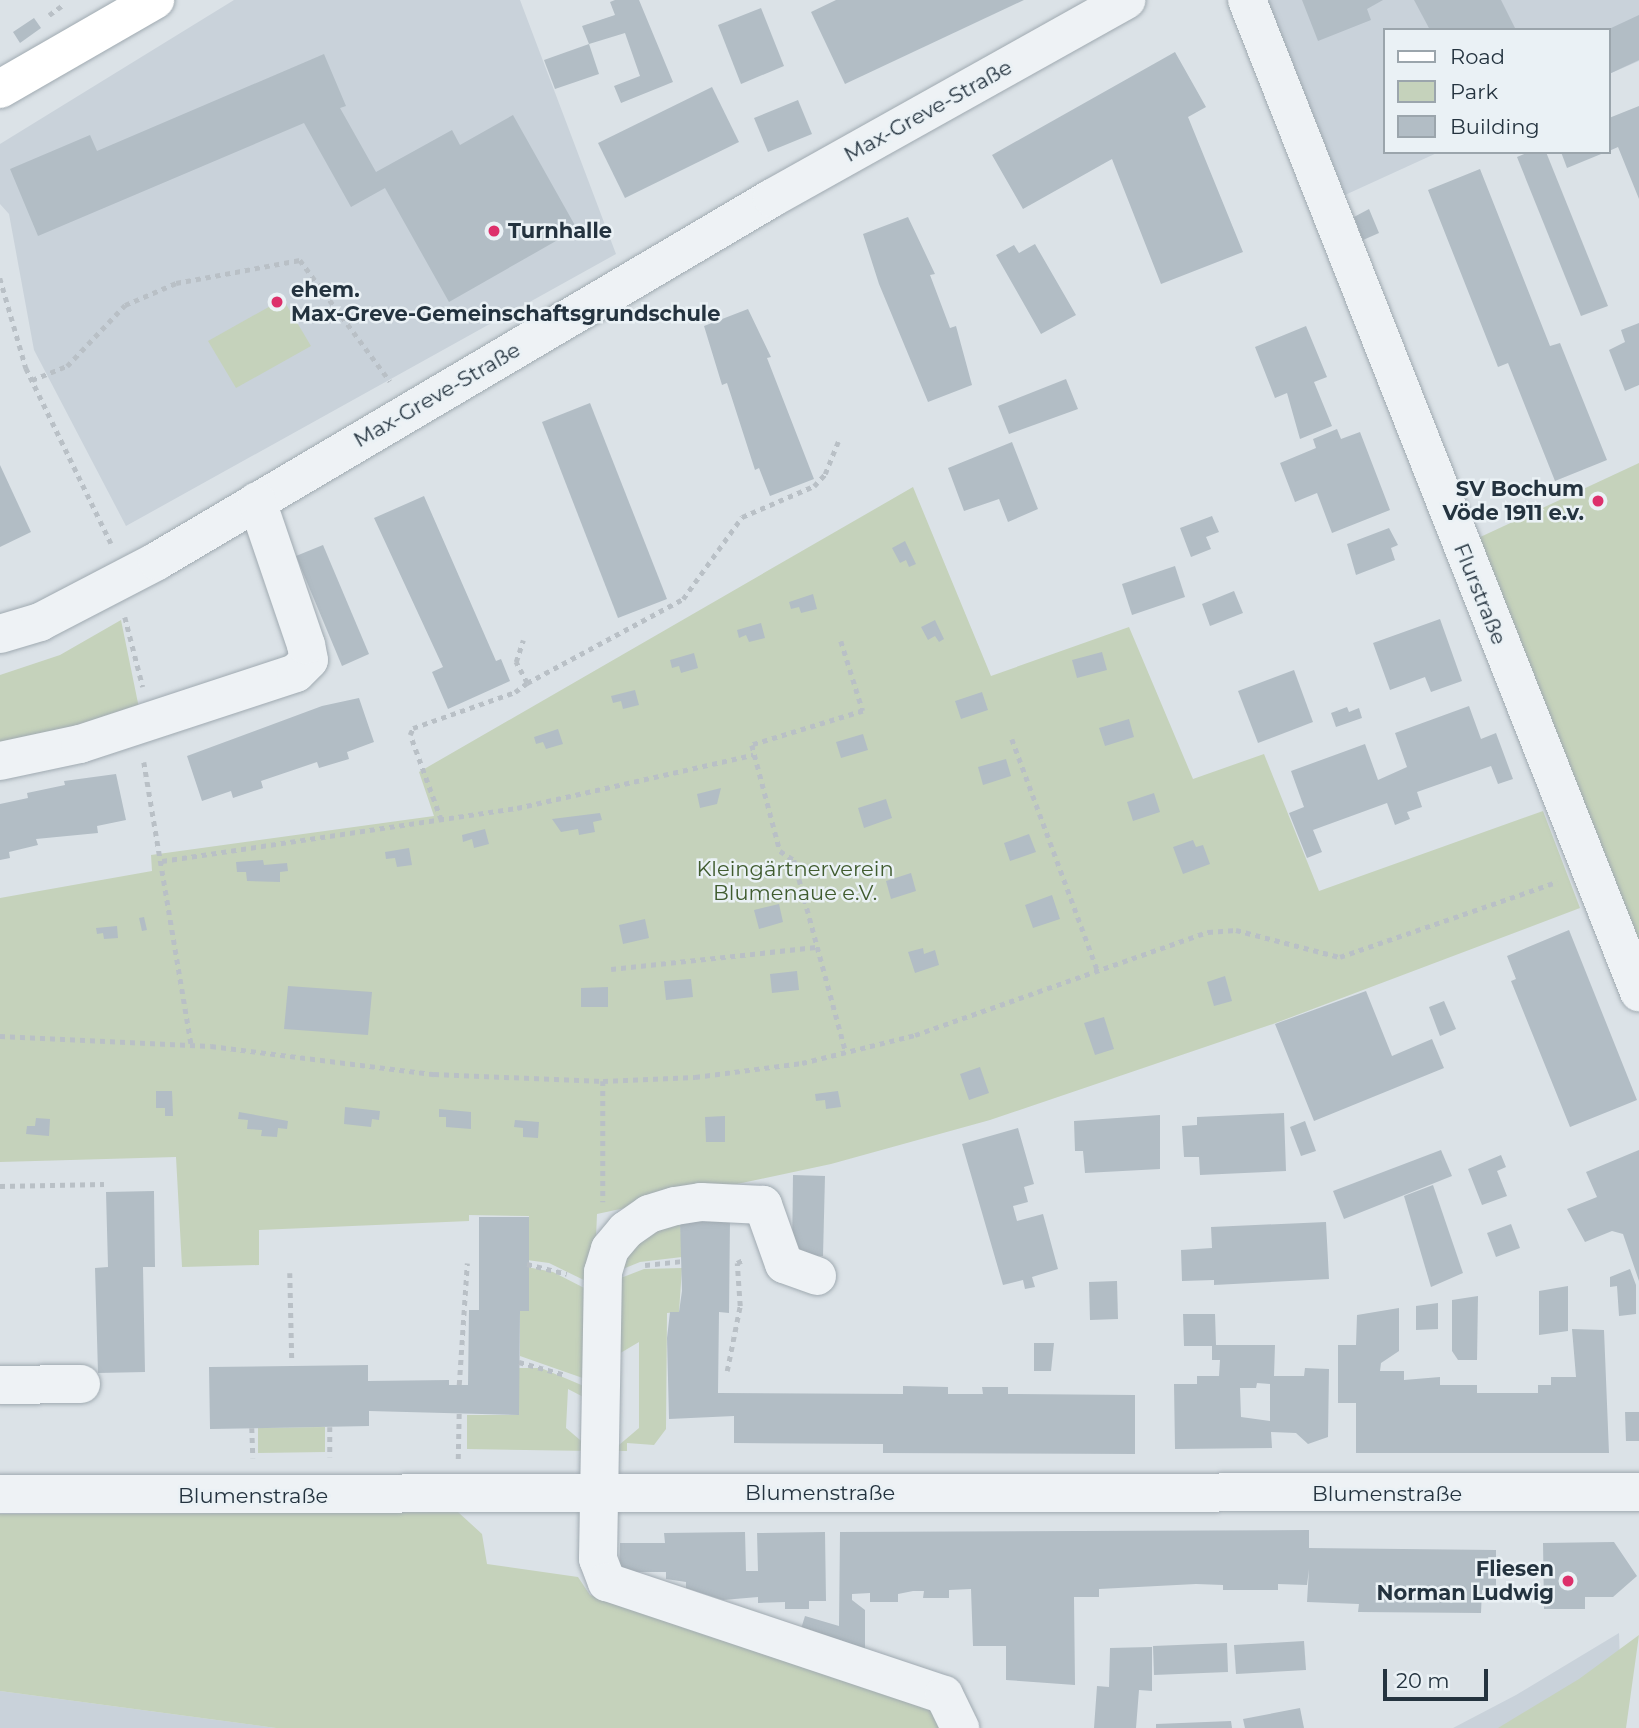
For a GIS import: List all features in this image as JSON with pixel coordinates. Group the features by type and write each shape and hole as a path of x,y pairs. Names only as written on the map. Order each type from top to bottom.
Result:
{"main road":[{"path":"0,89 155,0"}],"street":[{"name":"Max-Greve-Straße","path":"0,634 40,622 127,576 772,198 1126,0"},
{"name":"Flurstraße","path":"1247,0 1639,992"},
{"path":"0,761 145,724 296,673 309,660 257,501"},
{"path":"817,1276 784,1264 763,1205 701,1202 649,1214 626,1230 610,1248 603,1272 598,1559 607,1582 944,1695 960,1728"},
{"path":"0,1385 81,1384"},
{"name":"Blumenstraße","path":"0,1494 1639,1492"}],"path":[{"path":"32,380 67,366 125,305 176,283 300,260 412,410"},
{"path":"0,278 32,380 127,576 124,613 145,724 162,861 191,1044"},
{"path":"441,820 410,736 413,728 471,705 494,702 683,599 742,517 814,486 825,474 838,441"},
{"path":"523,640 516,662 527,683"},
{"path":"841,641 863,712 752,745 780,851 794,860 846,1053"},
{"path":"1012,740 1098,971"},
{"path":"162,861 516,808 753,755"},
{"path":"0,1036 191,1044 434,1074 603,1081 752,1071 846,1053 915,1035 1221,930 1326,957 1353,955 1591,870"},
{"path":"611,970 816,947"},
{"path":"603,1081 603,1236 610,1248"},
{"path":"0,1186 104,1184"},
{"path":"727,1371 740,1306 737,1263 776,1242"},
{"path":"459,1385 467,1263"},
{"path":"290,1273 292,1358"},
{"path":"330,1427 330,1458"},
{"path":"252,1428 253,1459"}],"shaded area":[{"name":"ehem. Max-Greve-Gemeinschaftsgrundschule","path":"234,0 520,0 616,254 126,526 34,350 9,214 0,204 0,144"},
{"path":"1267,0 1639,0 1639,61 1611,73 1611,28 1384,28 1384,154 1435,154 1345,195"},
{"path":"1619,1633 1622,1728 1453,1728 1516,1695"},
{"path":"0,1691 276,1728 0,1728"}],"green space":[{"path":"283,299 311,346 236,388 208,341"},
{"path":"1639,463 1639,951 1476,539"},
{"name":"Kleingärtnerverein Blumenaue e.V.","path":"913,487 991,676 1129,627 1193,779 1264,754 1319,891 1543,811 1580,908 1273,1024 990,1120 831,1164 597,1214 594,1285 549,1263 527,1260 529,1216 469,1215 469,1221 259,1230 259,1265 182,1267 176,1157 0,1162 0,898 152,871 151,855 434,816 419,772"},
{"path":"121,620 139,708 98,724 0,745 0,675 60,655"},
{"path":"680,1214 682,1257 640,1262 613,1273 618,1254"},
{"path":"527,1267 553,1272 594,1293 594,1382 520,1356 520,1311 529,1311"},
{"path":"682,1268 679,1312 667,1313 666,1429 654,1445 627,1443 627,1451 612,1451 639,1428 639,1342 612,1358 613,1281 644,1269"},
{"path":"519,1368 541,1368 591,1389 593,1402 568,1389 566,1428 593,1451 467,1449 467,1415 518,1415"},
{"path":"325,1427 325,1452 258,1453 258,1428"},
{"path":"458,1512 482,1534 487,1564 578,1577 590,1595 935,1705 943,1728 276,1728 0,1691 0,1514"},
{"path":"1639,1635 1626,1728 1498,1728 1579,1679"}],"building":[{"path":"639,0 673,82 621,103 614,86 640,76 625,33 589,44 582,26 615,15 610,2"},
{"path":"836,0 1024,0 845,84 811,12"},
{"path":"1302,0 1383,0 1367,9 1371,20 1318,41"},
{"path":"1414,0 1501,0 1515,28 1429,28"},
{"path":"761,8 784,66 741,84 718,25"},
{"path":"1639,15 1639,60 1611,73 1611,28"},
{"path":"34,18 41,28 20,43 13,32"},
{"path":"589,44 599,74 555,89 544,60"},
{"path":"1175,52 1206,107 1188,117 1243,252 1161,284 1112,159 1023,209 992,155"},
{"path":"324,54 346,106 340,108 376,172 452,130 460,145 513,115 577,229 449,302 385,188 351,207 304,123 38,236 10,169 90,135 97,151"},
{"path":"712,87 739,142 625,198 598,143"},
{"path":"798,100 812,134 768,152 754,118"},
{"path":"1639,106 1639,199 1618,147 1611,150 1611,117"},
{"path":"1524,154 1547,154 1608,306 1581,316 1517,157"},
{"path":"1562,154 1601,154 1567,168"},
{"path":"1480,169 1550,346 1560,343 1607,460 1555,481 1508,363 1498,367 1428,190"},
{"path":"1369,209 1379,233 1363,240 1354,217"},
{"path":"908,217 935,274 930,275 950,328 956,326 972,385 928,402 879,284 863,234"},
{"path":"1035,244 1076,315 1041,334 996,255 1014,245 1019,253"},
{"path":"748,309 771,357 767,358 814,479 770,496 759,468 755,470 727,383 722,385 704,326"},
{"path":"1639,323 1639,385 1625,391 1609,350 1625,342 1621,330"},
{"path":"1306,326 1327,377 1314,382 1332,426 1300,439 1287,393 1275,398 1255,347"},
{"path":"1066,379 1078,409 1009,434 998,406"},
{"path":"590,403 667,599 618,618 542,422"},
{"path":"1337,429 1341,439 1360,432 1390,510 1332,533 1317,493 1295,502 1280,463 1316,448 1313,439"},
{"path":"1012,442 1038,509 1008,522 999,499 964,511 948,468"},
{"path":"0,465 31,532 0,547"},
{"path":"424,496 496,661 501,659 510,681 448,709 432,672 443,667 374,518"},
{"path":"1212,516 1219,532 1206,537 1211,549 1191,557 1180,528"},
{"path":"1389,528 1398,545 1391,548 1395,560 1356,575 1347,544"},
{"path":"905,541 916,564 909,567 906,560 900,563 892,548"},
{"path":"323,545 369,654 342,666 296,556"},
{"path":"1175,566 1185,597 1132,615 1122,584"},
{"path":"1234,591 1243,613 1210,626 1202,604"},
{"path":"813,594 817,609 801,613 799,607 791,609 789,602"},
{"path":"1440,619 1462,681 1431,692 1425,677 1390,690 1373,643"},
{"path":"935,620 944,639 939,642 935,636 928,640 921,627"},
{"path":"761,623 765,638 749,642 746,635 739,638 737,630"},
{"path":"1102,652 1107,670 1077,678 1072,660"},
{"path":"694,653 698,668 681,673 679,666 672,668 670,660"},
{"path":"1294,670 1313,722 1258,743 1238,691"},
{"path":"635,690 639,705 623,709 621,701 613,703 611,696"},
{"path":"982,692 988,710 961,719 955,701"},
{"path":"359,698 374,742 347,752 349,759 319,768 317,762 261,781 263,788 233,798 231,791 202,801 187,756 322,706"},
{"path":"1469,706 1481,739 1496,733 1513,779 1498,784 1491,766 1417,792 1422,807 1407,812 1410,819 1395,825 1387,803 1313,830 1322,852 1307,858 1289,813 1304,807 1291,771 1365,744 1378,780 1407,767 1395,733"},
{"path":"1347,707 1349,712 1359,708 1362,718 1336,727 1331,713"},
{"path":"1129,719 1134,737 1105,746 1099,728"},
{"path":"558,729 563,744 546,749 543,742 536,744 534,737"},
{"path":"863,734 868,750 841,758 836,742"},
{"path":"1006,759 1011,776 983,785 978,767"},
{"path":"116,774 126,820 97,826 98,833 36,839 38,845 9,852 10,858 0,860 0,804 28,798 27,793 65,785 64,781"},
{"path":"721,788 717,804 700,808 697,794"},
{"path":"1154,793 1160,812 1133,821 1127,802"},
{"path":"886,799 892,818 864,828 858,808"},
{"path":"600,813 602,820 593,822 595,832 579,835 578,829 561,832 552,819"},
{"path":"485,829 489,844 474,848 472,839 463,842 462,835"},
{"path":"1029,834 1036,852 1010,861 1004,843"},
{"path":"1193,840 1196,847 1203,845 1210,864 1183,874 1173,847"},
{"path":"409,848 412,865 397,867 395,858 386,859 385,852"},
{"path":"263,860 264,865 287,863 288,871 280,872 280,882 247,881 246,872 237,872 236,862"},
{"path":"911,873 916,891 891,899 886,881"},
{"path":"1052,895 1060,919 1033,928 1025,905"},
{"path":"779,904 783,922 759,929 754,910"},
{"path":"144,917 147,930 142,931 139,918"},
{"path":"645,919 649,938 623,944 619,925"},
{"path":"117,926 118,938 104,939 103,933 97,934 96,928"},
{"path":"1569,930 1637,1100 1570,1127 1511,981 1516,979 1507,956"},
{"path":"923,948 924,954 935,950 939,965 915,973 908,952"},
{"path":"797,971 799,990 772,993 770,974"},
{"path":"1225,976 1232,1001 1214,1006 1207,982"},
{"path":"691,979 693,997 666,1000 664,981"},
{"path":"288,986 372,992 368,1035 284,1029"},
{"path":"608,987 608,1007 581,1007 581,988"},
{"path":"1366,991 1392,1056 1432,1039 1444,1068 1314,1121 1275,1024"},
{"path":"1444,1001 1456,1029 1440,1036 1429,1007"},
{"path":"1104,1017 1114,1049 1095,1055 1084,1023"},
{"path":"980,1067 989,1093 969,1100 960,1074"},
{"path":"156,1091 172,1091 173,1116 165,1116 165,1108 156,1108"},
{"path":"838,1091 841,1107 826,1109 825,1100 816,1101 815,1094"},
{"path":"345,1107 380,1111 379,1120 372,1119 371,1127 344,1124"},
{"path":"439,1109 471,1112 471,1129 446,1127 446,1117 439,1117"},
{"path":"239,1112 288,1121 287,1129 278,1128 277,1137 261,1136 262,1130 247,1129 248,1120 238,1119"},
{"path":"1284,1113 1286,1171 1200,1175 1199,1157 1184,1157 1182,1126 1197,1125 1197,1117"},
{"path":"1160,1115 1160,1169 1085,1173 1083,1151 1075,1151 1074,1121"},
{"path":"725,1116 725,1142 706,1142 705,1117"},
{"path":"36,1118 50,1119 49,1136 26,1134 27,1126 35,1126"},
{"path":"515,1120 539,1122 538,1138 523,1137 523,1128 514,1127"},
{"path":"1305,1121 1316,1151 1301,1156 1290,1127"},
{"path":"1018,1128 1034,1184 1024,1187 1028,1202 1013,1206 1017,1221 1043,1214 1058,1269 1032,1277 1035,1287 1025,1289 1023,1280 1003,1285 962,1144"},
{"path":"1441,1150 1452,1176 1344,1219 1333,1191"},
{"path":"1639,1150 1639,1281 1623,1234 1612,1231 1585,1242 1567,1209 1597,1197 1586,1172"},
{"path":"1501,1155 1506,1167 1497,1171 1507,1196 1482,1205 1468,1169"},
{"path":"793,1175 825,1176 823,1256 792,1255"},
{"path":"1433,1185 1463,1273 1431,1287 1404,1196"},
{"path":"154,1191 155,1267 143,1267 145,1372 98,1373 95,1268 108,1267 106,1192"},
{"path":"479,1217 529,1217 529,1311 520,1311 519,1415 369,1411 369,1426 210,1429 209,1367 368,1365 368,1381 449,1380 449,1385 468,1385 469,1310 479,1310"},
{"path":"680,1220 730,1221 729,1313 719,1312 718,1393 903,1394 903,1386 948,1387 948,1394 983,1394 982,1387 1008,1387 1008,1394 1135,1395 1135,1454 883,1453 883,1444 734,1443 734,1416 669,1419 667,1338 670,1312 679,1312 682,1291"},
{"path":"1326,1222 1329,1279 1214,1285 1214,1280 1182,1281 1181,1250 1212,1248 1211,1227"},
{"path":"1511,1224 1520,1248 1496,1257 1487,1233"},
{"path":"1630,1269 1636,1285 1636,1314 1619,1316 1617,1286 1610,1287 1610,1277"},
{"path":"1117,1281 1118,1319 1090,1320 1089,1282"},
{"path":"1568,1286 1568,1331 1539,1335 1539,1291"},
{"path":"1478,1296 1477,1360 1458,1360 1452,1351 1452,1300"},
{"path":"1438,1303 1438,1329 1416,1330 1416,1306"},
{"path":"1399,1308 1399,1351 1381,1363 1380,1371 1404,1371 1404,1380 1440,1377 1440,1385 1477,1385 1477,1393 1538,1393 1538,1385 1551,1385 1551,1377 1576,1377 1572,1329 1604,1330 1609,1453 1356,1453 1356,1403 1338,1403 1338,1345 1356,1345 1357,1315"},
{"path":"1183,1314 1215,1314 1216,1345 1275,1345 1274,1376 1304,1376 1305,1368 1329,1369 1328,1437 1308,1444 1296,1433 1271,1432 1272,1448 1175,1449 1174,1384 1197,1384 1197,1376 1219,1376 1220,1360 1212,1360 1212,1346 1184,1346","holes":["1257,1383 1270,1384 1270,1421 1241,1417 1240,1388 1256,1388"]},
{"path":"1034,1343 1054,1343 1051,1371 1034,1371"},
{"path":"1625,1412 1639,1412 1639,1441 1626,1441"},
{"path":"1309,1530 1309,1548 1496,1550 1496,1590 1482,1590 1481,1613 1358,1612 1359,1604 1307,1602 1309,1569 1307,1585 1278,1584 1278,1590 1223,1590 1223,1585 1196,1584 1099,1589 1099,1597 1074,1597 1075,1685 1006,1680 1006,1646 973,1646 971,1589 949,1590 949,1598 923,1598 924,1591 913,1591 898,1594 898,1602 870,1602 870,1593 852,1594 852,1600 865,1610 865,1657 799,1635 805,1616 839,1626 840,1532"},
{"path":"745,1532 746,1571 758,1571 757,1533 825,1532 826,1601 809,1601 809,1609 785,1609 785,1602 758,1603 758,1597 723,1600 686,1588 686,1582 666,1579 666,1572 619,1572 620,1543 665,1543 664,1533"},
{"path":"1614,1542 1637,1576 1613,1597 1585,1597 1585,1609 1544,1609 1543,1543"},
{"path":"1304,1641 1306,1670 1236,1674 1234,1645"},
{"path":"1227,1643 1228,1672 1154,1675 1153,1646"},
{"path":"1152,1647 1152,1691 1139,1690 1136,1728 1094,1728 1097,1686 1109,1687 1110,1648"},
{"path":"1300,1708 1304,1728 1245,1728 1243,1719"},
{"path":"1231,1721 1232,1728 1156,1728 1156,1724"}],"place":[{"name":"Turnhalle","path":"494,231"},
{"name":"ehem. Max-Greve-Gemeinschaftsgrundschule","path":"277,302"},
{"name":"SV Bochum Vöde 1911 e.v.","path":"1598,501"},
{"name":"Fliesen Norman Ludwig","path":"1568,1581"}]}
